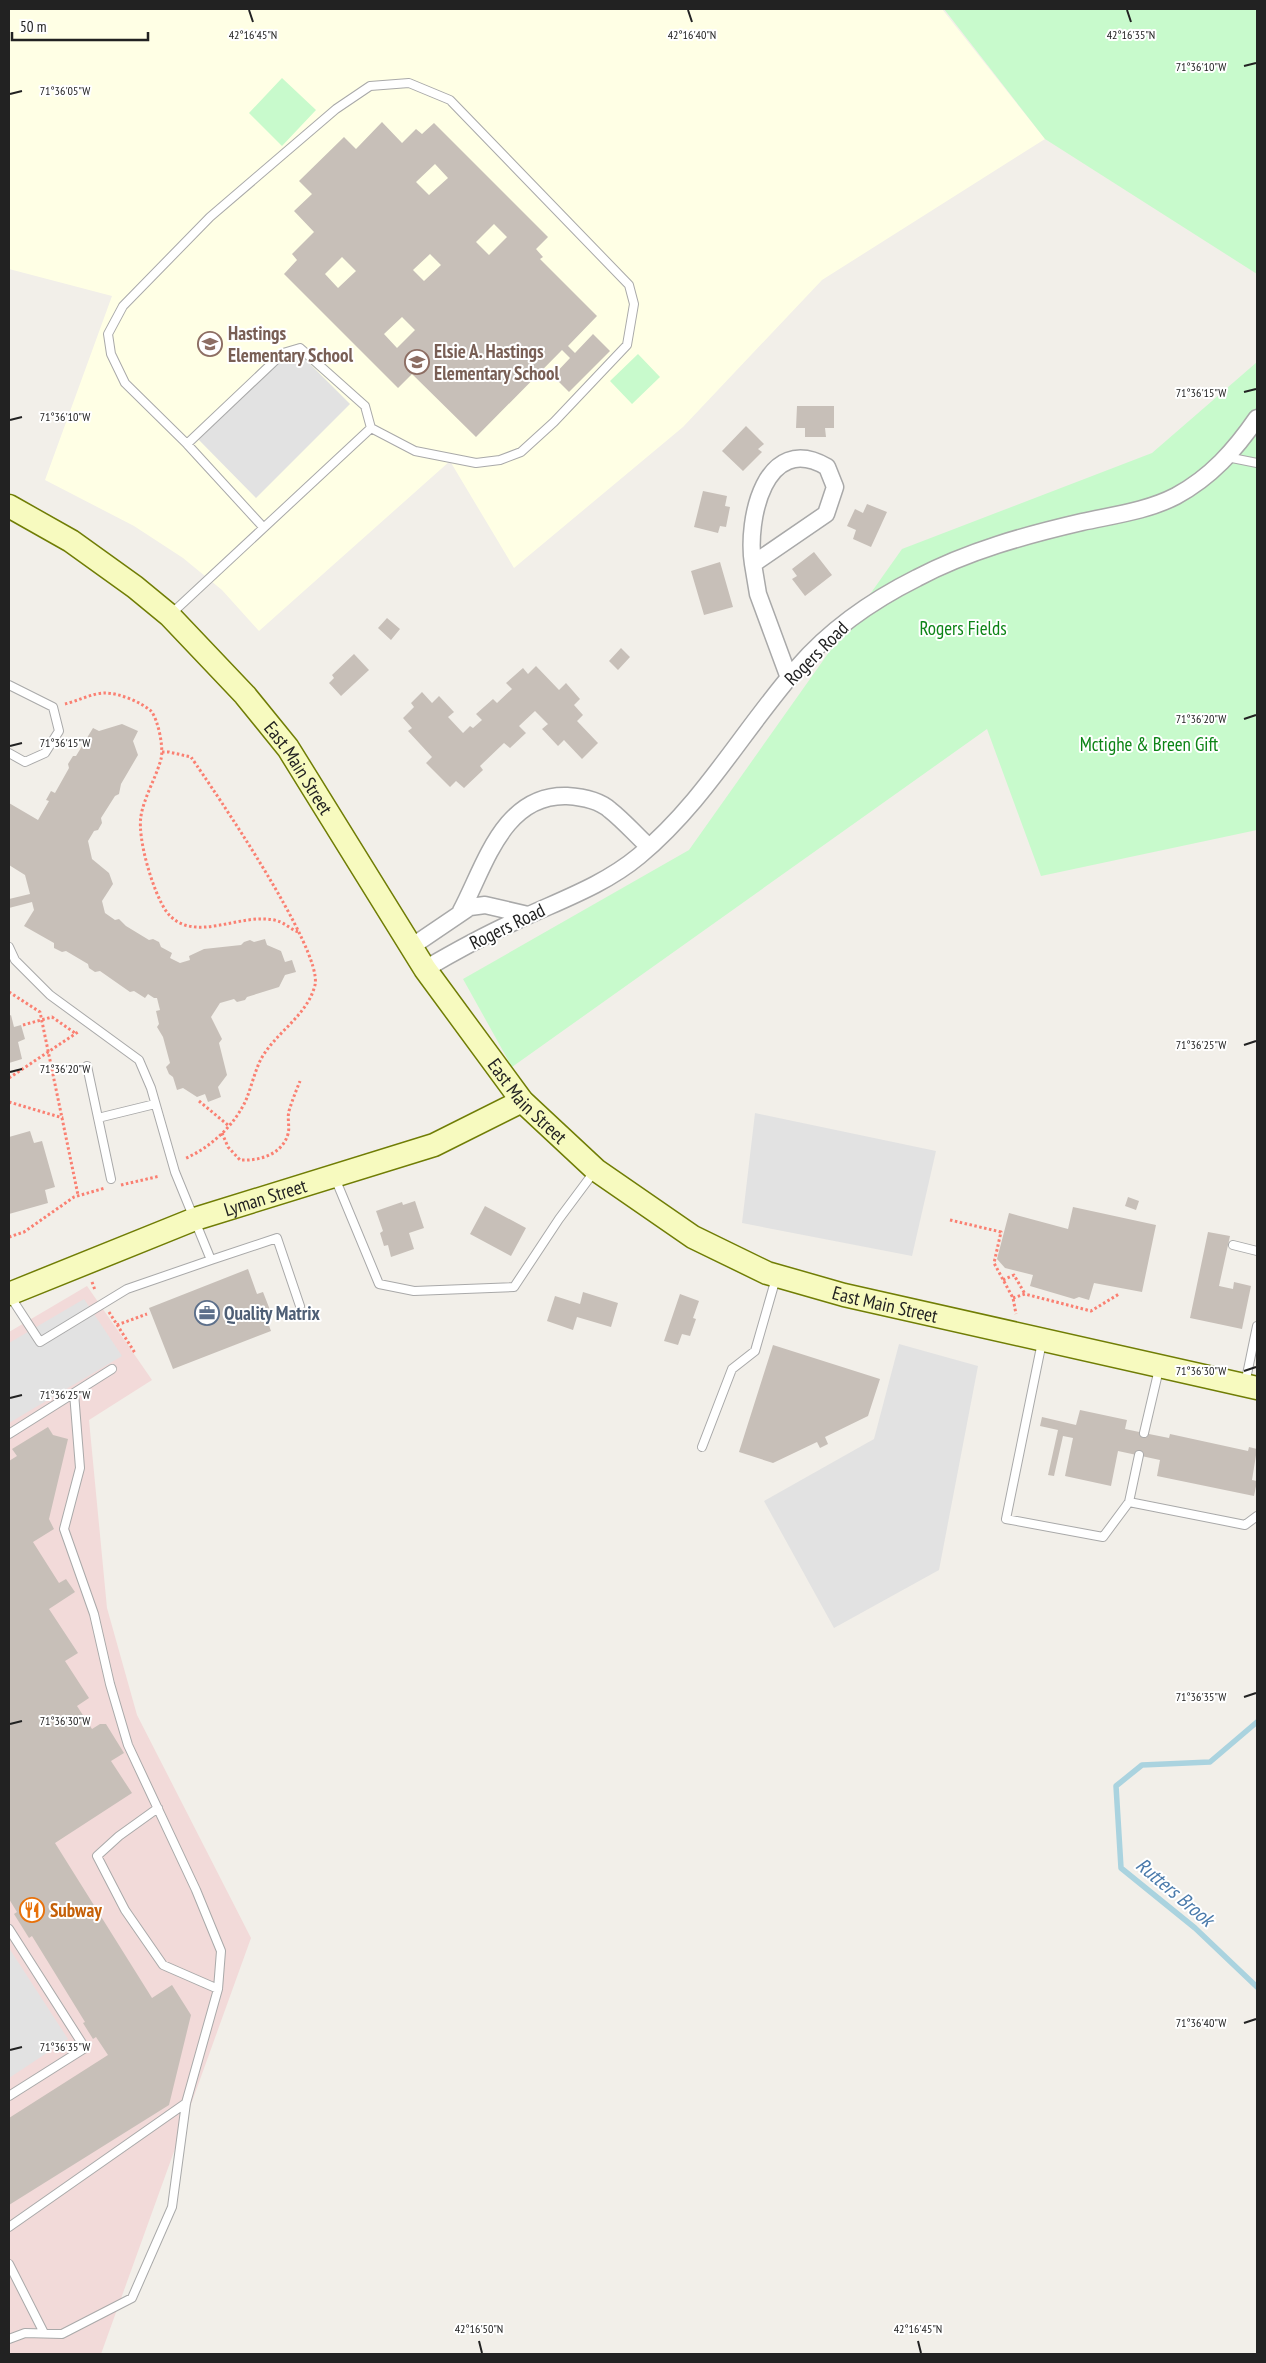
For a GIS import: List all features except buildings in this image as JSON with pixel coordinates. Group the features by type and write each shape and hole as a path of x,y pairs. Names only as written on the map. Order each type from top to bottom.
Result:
{"main road":[{"name":"East Main Street","path":"9,506 79,546 169,615 245,695 288,748 411,947 522,1101 596,1170 693,1237 777,1276 844,1295 1251,1386"},
{"name":"Lyman Street","path":"9,1294 195,1219 434,1145 522,1101"}],"street":[{"name":"Rogers Road","path":"425,968 608,878 649,847 674,824 713,780 789,678 823,641 854,616 917,578 988,549 1028,536 1148,507 1175,496 1196,484 1227,457 1257,418"},
{"path":"753,564 826,514 831,505 835,487 827,466 813,459 803,458 785,462 770,476 761,490 751,526 753,564 758,594 789,678"},
{"path":"460,911 489,850 511,819 523,809 543,799 556,796 591,799 609,809 649,847"},
{"path":"411,947 446,924 460,911 470,907 485,905 528,916"}],"lane":[{"path":"187,444 283,353 293,348 300,348 365,406 371,428 415,451 476,463 500,460 521,452 554,422 627,345 634,304 628,284 450,100 409,83 370,86 336,109 210,217 123,306 108,334 111,354 124,383 187,444 263,527"},
{"path":"169,615 371,428"},
{"path":"1227,457 1257,463"},
{"path":"9,685 53,707 59,731 45,753 25,762 9,753"},
{"path":"9,947 15,960 50,995 139,1060 155,1104 175,1172 212,1260"},
{"path":"87,1066 113,1182"},
{"path":"98,1118 155,1104"},
{"path":"334,1176 379,1284 414,1291 514,1287 559,1219 596,1170"},
{"path":"9,1294 40,1342 127,1289 277,1238 300,1306"},
{"path":"1233,1245 1257,1251"},
{"path":"702,1447 732,1369 755,1351 777,1276"},
{"path":"1251,1386 1257,1326"},
{"path":"1042,1340 1006,1519 1103,1537 1129,1502 1139,1455"},
{"path":"1144,1433 1159,1366"},
{"path":"9,1434 112,1369"},
{"path":"9,2339 24,2333 62,2334 132,2298 172,2208 186,2104 218,1989 221,1952 158,1808 128,1745 110,1684 94,1614 64,1529 80,1468 74,1393"},
{"path":"1129,1502 1245,1525 1257,1516"},
{"path":"158,1808 119,1836 97,1856 125,1910 163,1965 218,1989"},
{"path":"9,1929 86,2048 9,2096"},
{"path":"9,2227 186,2104"},
{"path":"9,2264 44,2333"}],"path":[{"path":"53,707 105,693 131,699 151,712 160,733 162,752 141,816 142,839 156,891 167,911 184,926 203,927 254,920 277,921 298,932"},
{"path":"162,752 191,757 232,816 298,932 312,965 315,984 304,1010 283,1030 261,1059 246,1099 236,1118 199,1153 184,1159"},
{"path":"9,992 40,1012 78,1195"},
{"path":"9,1078 76,1033 52,1017 24,1025"},
{"path":"222,1133 228,1147 240,1160 266,1157 282,1147 288,1134 289,1113 300,1081"},
{"path":"199,1101 229,1126"},
{"path":"9,1102 62,1118"},
{"path":"113,1182 160,1176"},
{"path":"9,1237 24,1232 78,1195 107,1188"},
{"path":"950,1220 1001,1232 994,1263 1013,1298 1018,1319"},
{"path":"1003,1280 1014,1275 1024,1294"},
{"path":"1013,1298 1024,1294 1091,1310 1119,1294"},
{"path":"108,1310 135,1353"},
{"path":"117,1325 147,1314"}],"shaded area":[{"name":"Elsie A. Hastings Elementary School","path":"9,9 942,9 1045,139 822,280 683,427 514,568 450,461 259,631 222,590 183,558 134,526 45,480 112,296 9,269"},
{"path":"293,347 350,404 256,498 198,439"},
{"path":"755,1113 936,1151 912,1256 742,1223"},
{"path":"87,1286 152,1380 89,1420 107,1608 137,1715 251,1938 101,2354 9,2354 9,1332"},
{"path":"84,1299 122,1356 9,1423 9,1343"},
{"path":"899,1344 978,1366 939,1570 834,1628 764,1501 874,1439"},
{"path":"9,1948 68,2039 9,2078"}],"green space":[{"path":"944,9 1257,9 1257,274 1045,139"},
{"path":"282,78 316,110 282,146 249,113"},
{"path":"638,354 660,377 632,404 610,381"},
{"name":"Rogers Fields","path":"1257,362 1257,830 1041,876 987,729 512,1067 463,979 689,850 902,549 1152,453"}],"waterway":[{"name":"Rutters Brook","path":"1257,1722 1210,1762 1142,1765 1116,1786 1121,1868 1195,1928 1257,1987"}],"place":[{"name":"Hastings Elementary School","path":"210,344"},
{"name":"Elsie A. Hastings Elementary School","path":"417,362"},
{"name":"Quality Matrix","path":"207,1313"},
{"name":"Subway","path":"32,1910"}],"park label":[{"name":"Mctighe & Breen Gift","path":"1149,744"}]}
